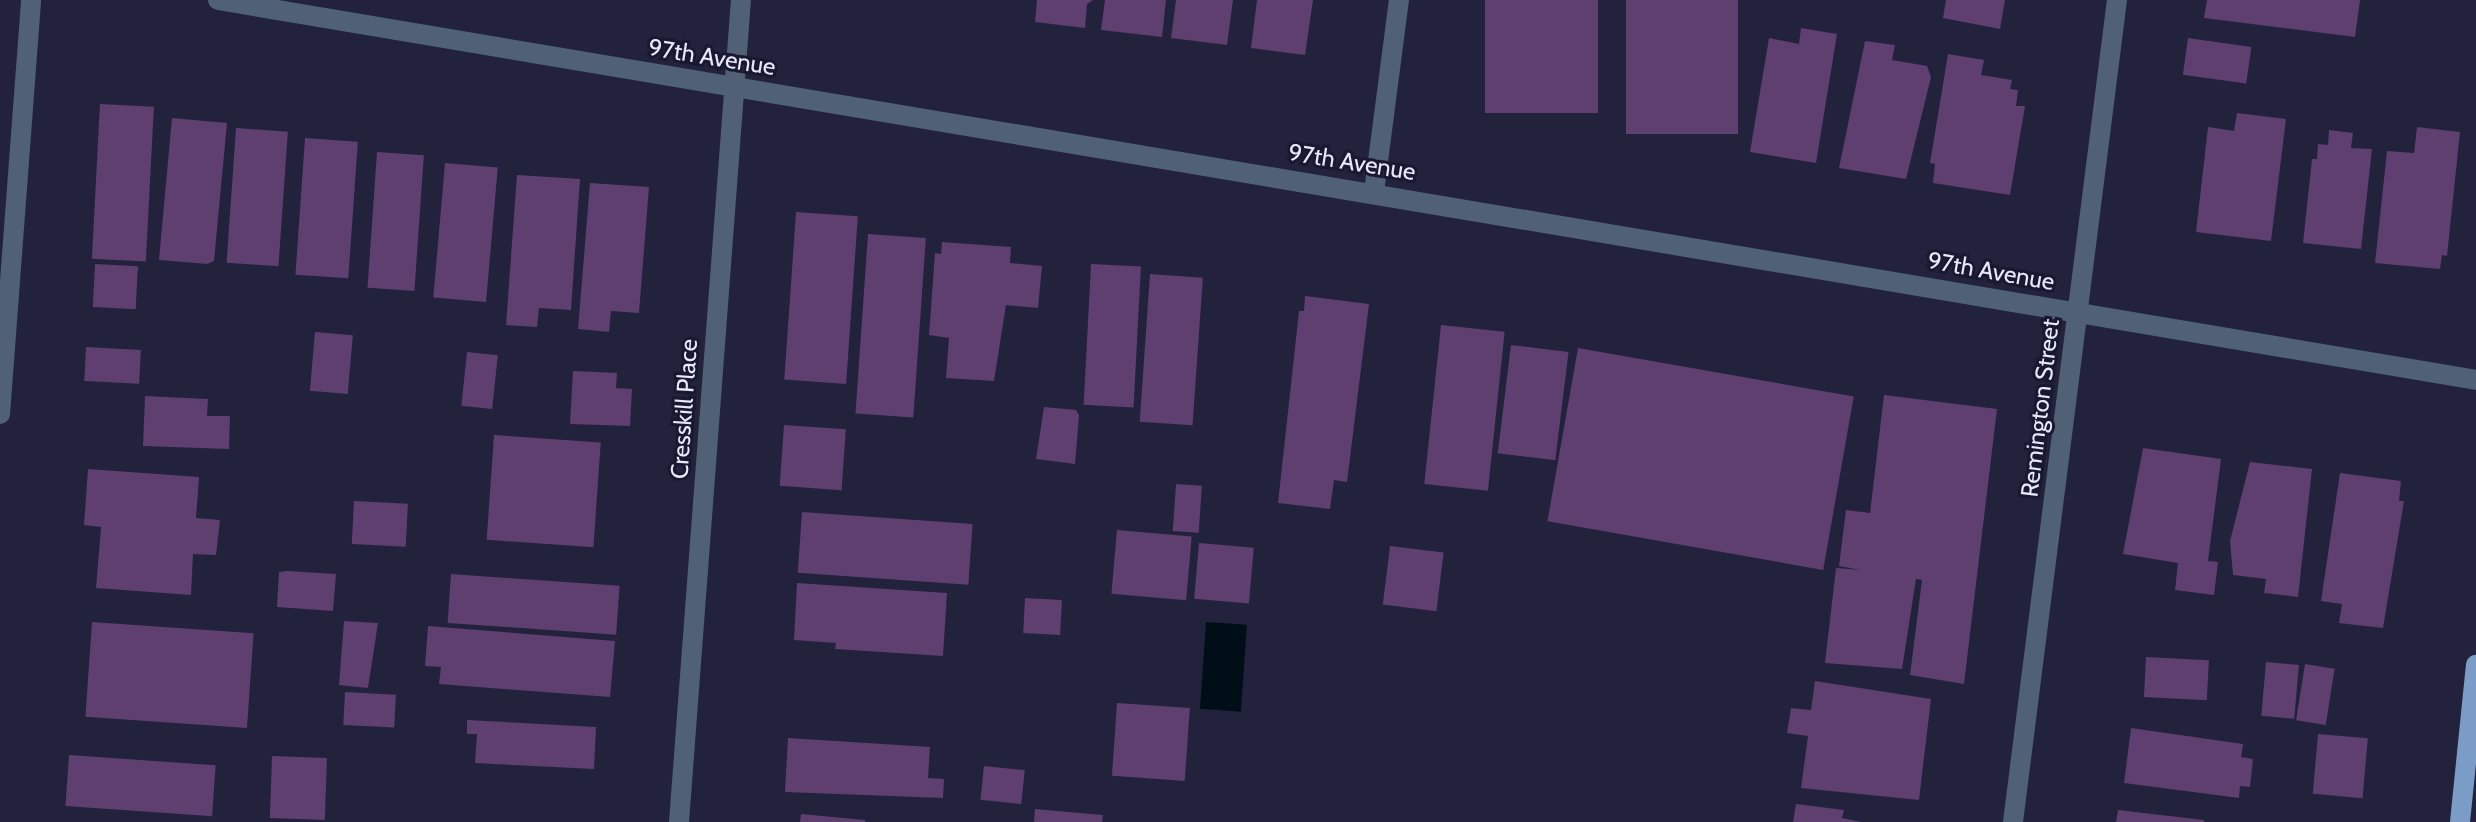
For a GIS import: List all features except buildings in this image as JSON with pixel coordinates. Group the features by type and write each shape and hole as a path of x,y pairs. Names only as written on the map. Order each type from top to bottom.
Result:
{"main road":[{"path":"2460,822 2476,665"}],"street":[{"path":"0,414 31,0"},
{"name":"97th Avenue","path":"218,0 1374,192 2476,380"},
{"name":"Cresskill Place","path":"679,822 741,0"},
{"path":"1374,192 1399,0"},
{"name":"Remington Street","path":"2013,822 2117,0"}],"shaded area":[{"path":"1206,622 1247,625 1241,712 1200,709"}]}
